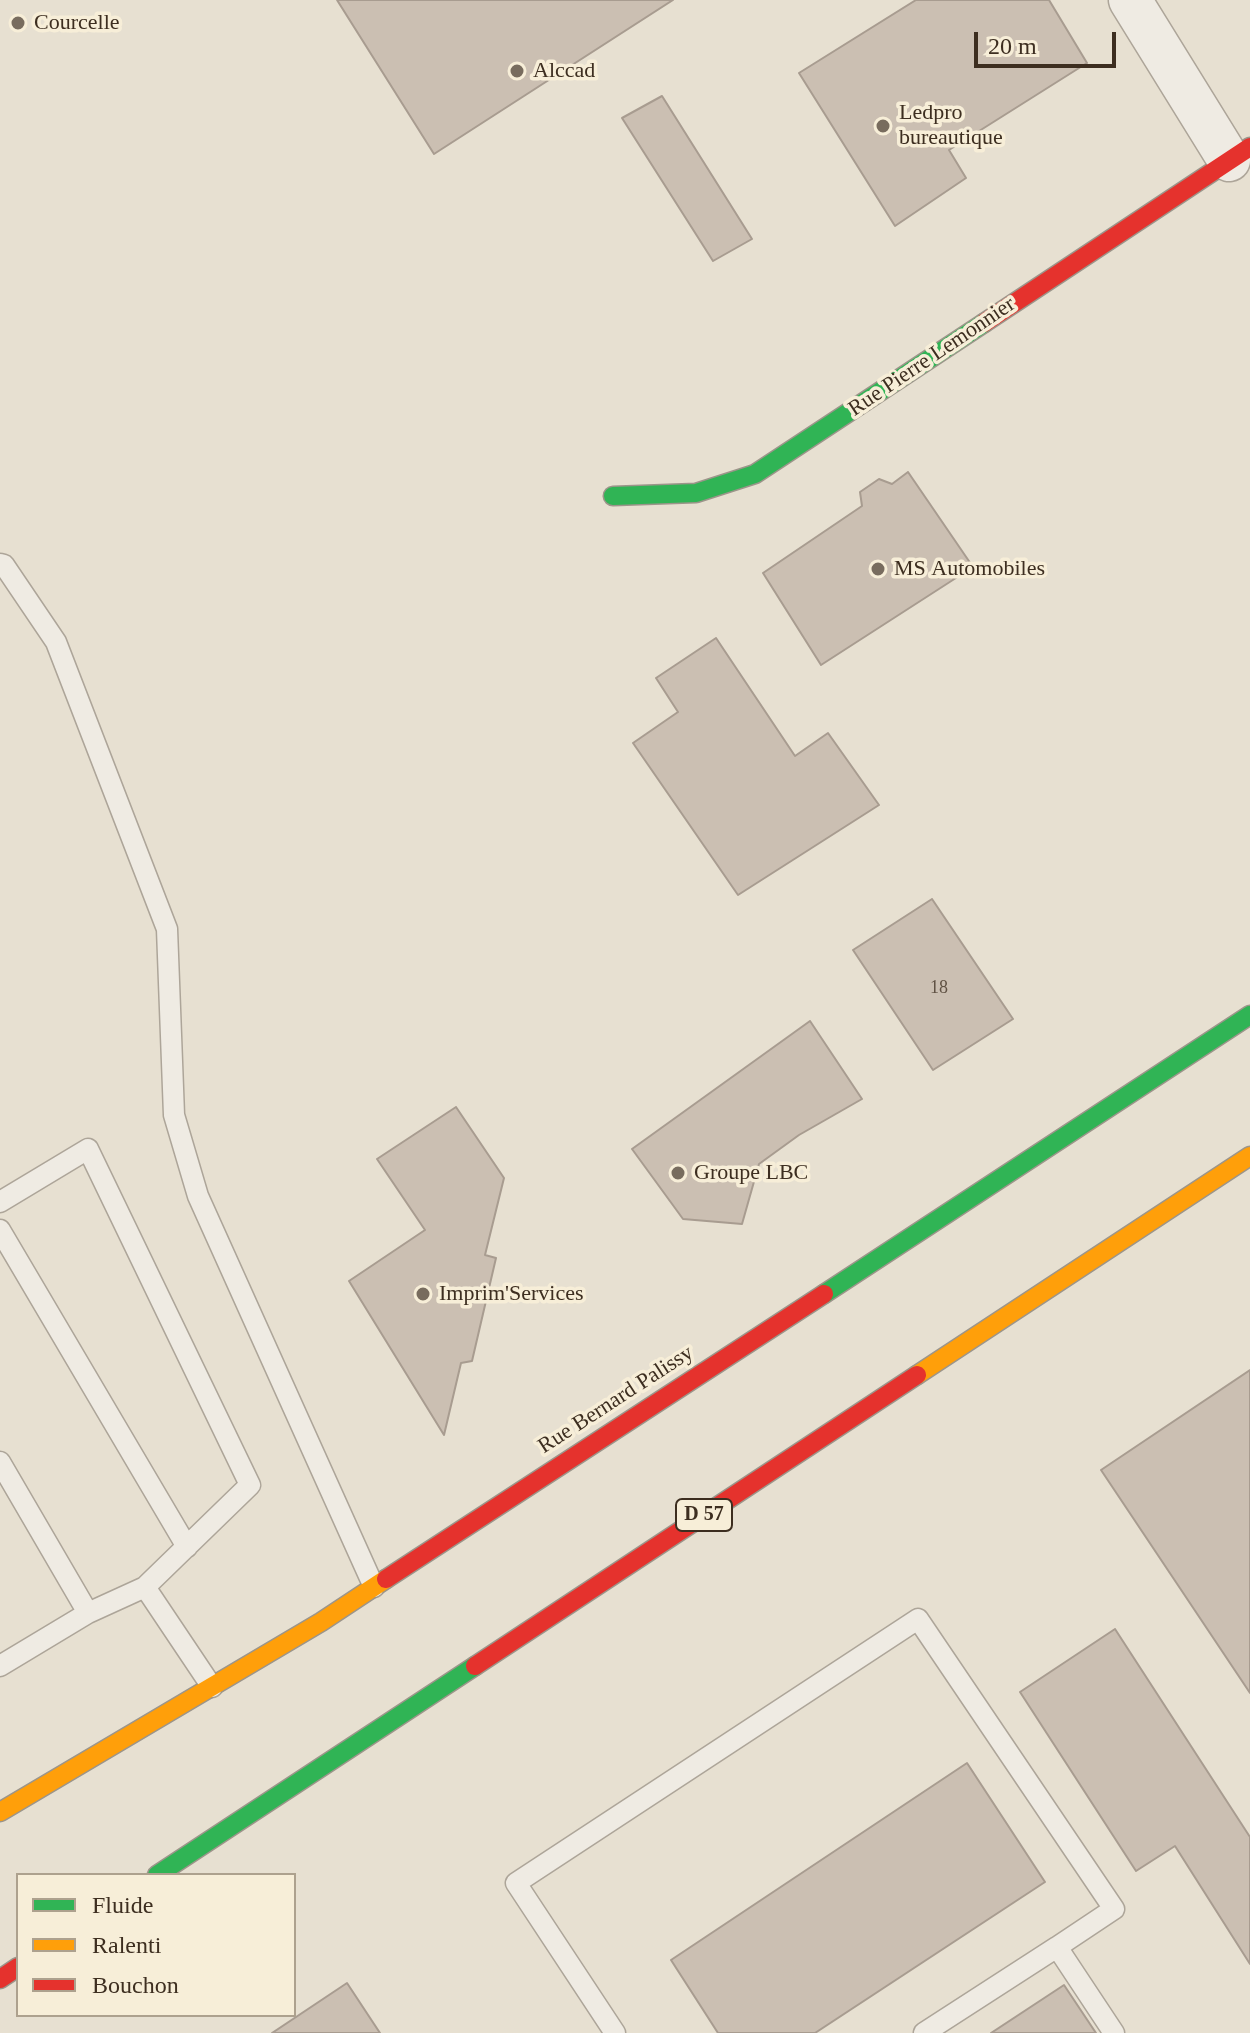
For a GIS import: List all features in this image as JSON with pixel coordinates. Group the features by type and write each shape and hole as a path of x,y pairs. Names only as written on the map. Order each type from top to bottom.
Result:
{"street":[{"name":"Rue Pierre Lemonnier","path":"613,496 696,493 755,474 1240,153 1130,0"},
{"name":"Rue Bernard Palissy","path":"0,1812 374,1587 1250,1015"},
{"name":"D 57","path":"160,1873 1250,1156"}],"lane":[{"path":"0,564 4,565 56,642 167,929 174,1115 198,1196 374,1587"},
{"path":"0,1202 88,1149 250,1485 145,1587 88,1613 0,1666"},
{"path":"0,1230 187,1547"},
{"path":"0,1462 88,1613"},
{"path":"145,1587 212,1687"},
{"path":"615,2033 516,1883 918,1619 1114,1909 924,2033"},
{"path":"1057,1947 1114,2033"}],"building":[{"name":"Alccad","path":"337,0 673,0 434,154"},
{"path":"916,0 1049,0 1087,63 949,150 966,178 895,226 799,73"},
{"path":"662,96 752,239 713,261 622,118"},
{"path":"908,472 973,567 821,665 763,573 862,506 860,492 879,479 892,484"},
{"path":"716,638 795,756 828,733 879,805 738,895 633,743 678,712 656,678"},
{"path":"932,899 1013,1019 933,1070 853,950"},
{"path":"810,1021 862,1099 799,1135 759,1164 742,1224 683,1219 632,1149"},
{"path":"456,1107 504,1178 485,1255 496,1258 472,1361 461,1363 444,1435 349,1281 425,1230 377,1159"},
{"path":"1250,1370 1250,1693 1101,1470"},
{"path":"1115,1629 1250,1837 1250,1964 1175,1846 1136,1871 1020,1692"},
{"path":"967,1763 1045,1882 815,2033 718,2033 671,1960"},
{"path":"347,1983 380,2033 272,2033"},
{"path":"1064,1985 1096,2033 991,2033"}],"traffic: fast":[{"path":"613,496 696,493 755,474 984,323"},
{"path":"824,1294 1250,1015"},
{"path":"160,1873 475,1666"}],"traffic: slow":[{"path":"917,1375 1250,1156"},
{"path":"0,1812 321,1622 386,1579"}],"traffic: jam":[{"path":"984,323 1250,147"},
{"path":"386,1579 824,1294"},
{"path":"475,1666 917,1375"},
{"path":"0,1979 16,1968"}],"place":[{"name":"Courcelle","path":"18,23"},
{"name":"Alccad","path":"517,71"},
{"name":"Ledpro bureautique","path":"883,126"},
{"name":"MS Automobiles","path":"878,569"},
{"name":"Groupe LBC","path":"678,1173"},
{"name":"Imprim'Services","path":"423,1294"}]}
